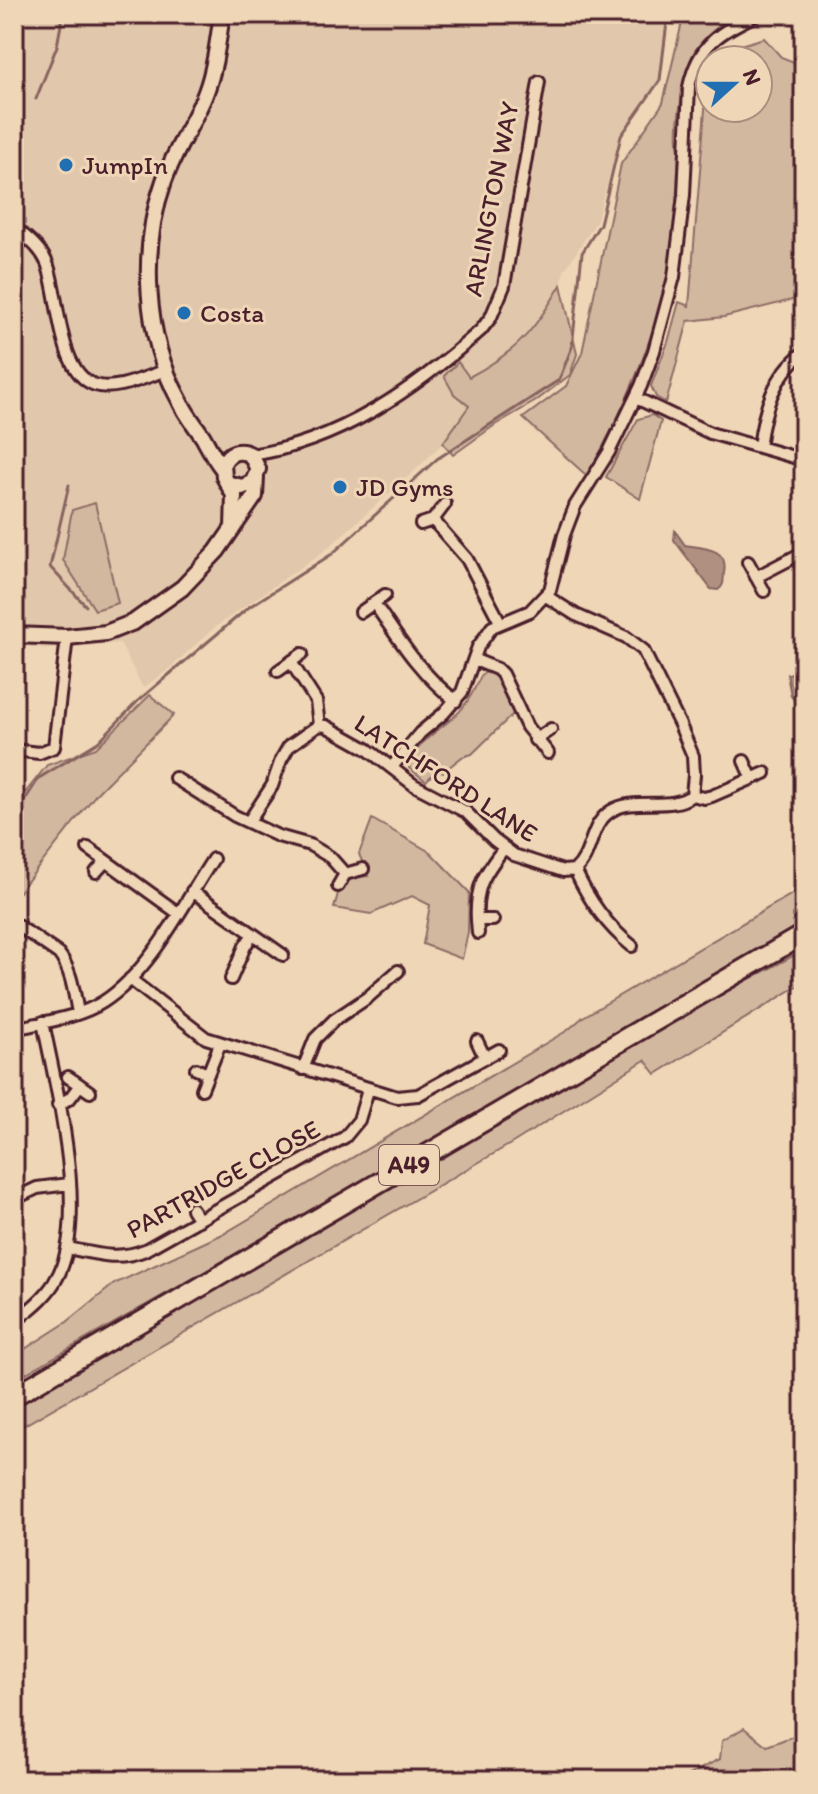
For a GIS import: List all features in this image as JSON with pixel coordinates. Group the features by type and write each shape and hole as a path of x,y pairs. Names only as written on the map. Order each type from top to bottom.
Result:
{"highway":[{"name":"A49","path":"14,1396 804,934"}],"street":[{"name":"ARLINGTON WAY","path":"222,14 208,88 163,183 153,220 149,262 152,312 167,370 179,400 222,468 224,477 235,487 248,486 255,467 285,450 341,429 377,409 472,338 491,317 504,286 539,82"},
{"path":"392,767 420,733 456,701 467,684 486,634 500,622 530,611 546,596 554,579 564,535 575,506 609,452 636,398 654,351 674,277 684,195 689,87 693,72 703,50 714,39 758,14"},
{"path":"14,227 38,247 47,264 67,354 78,375 96,386 113,386 167,370"},
{"path":"759,447 770,396 789,365 804,352"},
{"path":"636,398 700,430 804,460"},
{"name":"ARLINGTON WAY","path":"198,430 224,450 239,451 255,467"},
{"path":"222,468 225,459 233,453"},
{"path":"14,635 67,637 106,633 134,622 182,588 217,551 255,496 255,467"},
{"name":"ARLINGTON WAY","path":"230,484 234,495 233,528"},
{"path":"421,524 433,520 445,504"},
{"path":"433,520 467,559 500,622"},
{"path":"756,577 804,552"},
{"path":"748,562 764,591"},
{"path":"361,612 385,595"},
{"path":"546,596 576,615 626,637 643,650 693,756 692,795"},
{"path":"374,603 436,686 456,701"},
{"path":"14,750 39,753 54,747 67,637"},
{"path":"278,671 302,654"},
{"path":"475,660 502,674 516,708 535,740 548,753"},
{"path":"291,662 316,701 319,725"},
{"name":"LATCHFORD LANE","path":"249,821 272,786 289,746 319,725 326,726 367,749 428,794 466,812 504,848 526,860 563,871 575,870"},
{"path":"535,740 551,729"},
{"path":"744,761 752,779"},
{"path":"632,946 602,915 575,870 583,860 598,824 610,812 629,804 684,800 692,795 704,798 765,773"},
{"path":"175,778 235,816 278,836 310,845 330,857 345,874"},
{"path":"88,848 178,913"},
{"path":"478,933 476,897 480,883 504,848"},
{"path":"14,1029 78,1013 103,1002 130,979 148,958 213,859"},
{"path":"96,872 105,862"},
{"path":"338,886 345,874 363,869"},
{"path":"192,891 283,955"},
{"path":"477,920 493,920"},
{"path":"14,923 64,960 69,968 78,1013"},
{"path":"231,979 253,934"},
{"path":"303,1069 315,1039 334,1020 367,998 398,971"},
{"path":"130,979 192,1029 220,1044 397,1097 418,1095 499,1050"},
{"path":"14,1322 54,1283 68,1248 72,1214 58,1105 43,1022"},
{"path":"477,1041 485,1058"},
{"path":"202,1089 220,1044"},
{"path":"196,1069 208,1074"},
{"path":"68,1077 90,1092"},
{"path":"58,1105 70,1098 80,1085"},
{"name":"PARTRIDGE CLOSE","path":"68,1248 111,1257 123,1257 145,1250 345,1137 359,1120 368,1090"},
{"path":"14,1199 37,1188 69,1184"},
{"path":"192,1209 199,1220"}],"shaded area":[{"path":"14,14 668,14 660,80 621,136 596,222 564,271 549,309 522,343 468,377 454,394 469,406 443,443 411,474 324,551 215,627 168,670 143,688 120,643 49,649 14,645"},
{"path":"684,14 736,14 711,32 701,44 694,44 678,120 676,217 667,281 634,381 587,476 523,418 566,386 582,353 621,164 663,103"},
{"path":"764,38 769,44 744,44"},
{"path":"774,49 781,57 804,66 804,297 724,317 688,321 666,403 656,397 651,386 679,302 689,306 704,124 774,124"},
{"path":"561,285 577,354 570,375 453,455 443,443 469,406 454,394 444,376 458,362 469,377 500,359 533,328"},
{"path":"652,415 661,421 640,499 606,477 638,419"},
{"path":"95,503 118,603 95,610 63,560 72,510"},
{"path":"675,531 685,545 714,551 723,558 723,583 718,590 711,589 674,540"},
{"path":"487,672 503,682 515,712 472,754 462,757 443,772 437,770 426,781 409,768 411,759 429,737 463,708 482,674"},
{"path":"792,673 804,692 804,711 791,696 787,674"},
{"path":"150,695 174,715 97,793 14,898 14,807 47,765 96,748"},
{"path":"372,819 430,852 469,892 468,932 462,959 423,944 430,905 412,896 371,914 334,908 339,890 352,877 368,876 359,854"},
{"path":"804,887 804,921 306,1214 14,1380 14,1356 67,1322 114,1284 225,1233"},
{"path":"804,950 804,982 656,1074 645,1060 514,1142 14,1431 14,1407 643,1036"},
{"path":"744,1728 767,1746 804,1732 804,1780 679,1780 720,1759 722,1741"}],"waterway":[{"path":"36,99 57,46 63,14"},
{"path":"14,817 39,778 98,742 139,700 249,607 332,554 437,459 559,380 572,347 582,253 600,224 621,136 660,80 668,14"},
{"path":"69,485 50,567 86,606"}],"place":[{"name":"JumpIn","path":"66,165"},
{"name":"Costa","path":"184,313"},
{"name":"JD Gyms","path":"340,487"}]}
